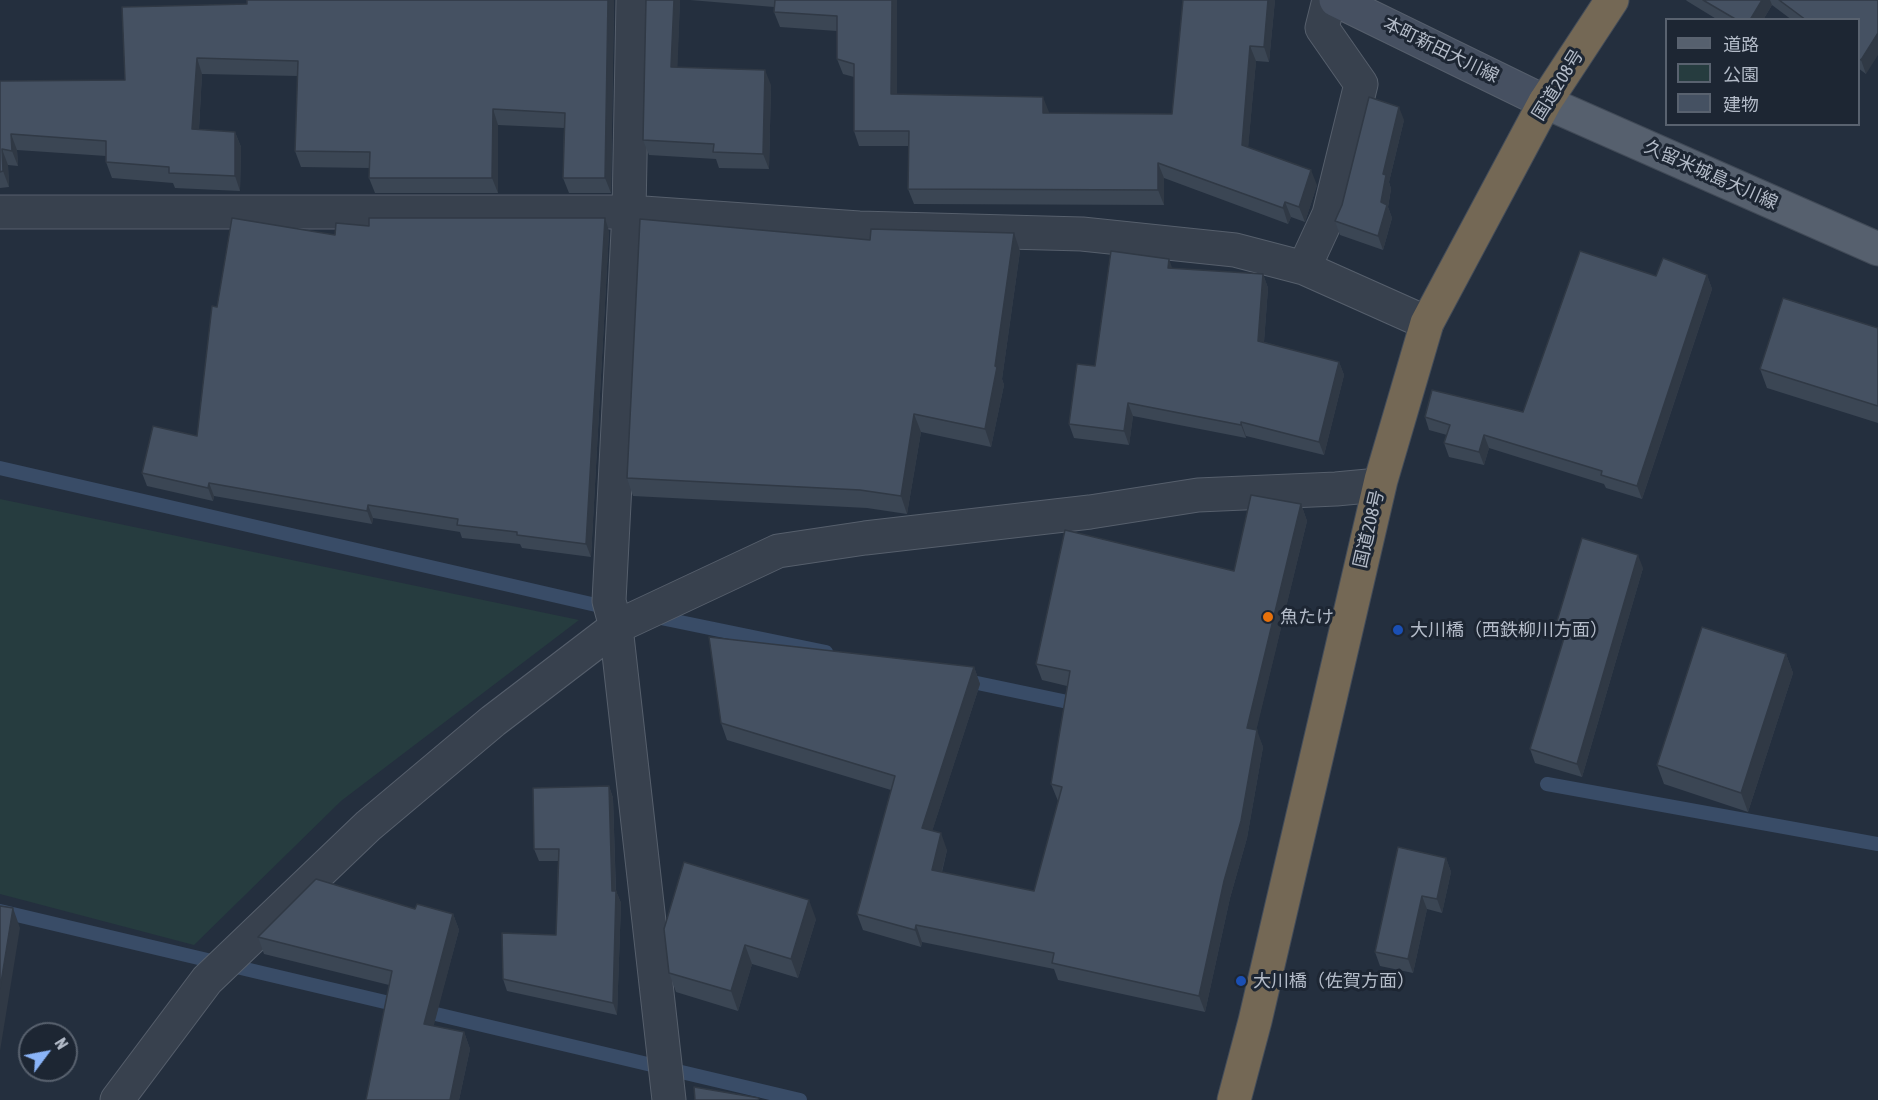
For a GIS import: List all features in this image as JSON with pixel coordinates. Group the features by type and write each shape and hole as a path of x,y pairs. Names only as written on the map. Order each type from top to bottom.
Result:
{"highway":[{"name":"国道208号","path":"1234,1100 1255,1021 1379,485 1427,323 1545,102 1612,0"}],"main road":[{"name":"本町新田大川線","path":"1336,0 1545,102"},
{"name":"久留米城島大川線","path":"1545,102 1878,249"}],"street":[{"path":"633,0 629,212 609,601 616,627 669,1100"},
{"path":"1304,268 1329,214 1361,84 1322,28 1329,0"},
{"path":"0,212 629,212 859,228 1082,234 1235,250 1304,268 1427,323"},
{"path":"117,1100 207,980 368,826 493,721 616,627 778,551 865,538 1090,512 1198,495 1379,485"}],"green space":[{"path":"0,499 579,620 341,801 194,945 0,894"}],"building":[{"path":"247,0 608,0 605,178 563,178 565,113 493,109 492,178 369,178 370,152 295,151 298,61 197,58 192,129 235,132 235,176 169,173 169,167 106,162 106,141 11,134 12,151 2,149 3,171 0,172 0,81 125,80 122,7 247,4"},
{"path":"646,0 674,0 671,67 765,70 763,154 713,152 714,144 643,140"},
{"path":"775,0 892,0 891,94 1043,97 1043,113 1172,114 1183,0 1268,0 1264,47 1250,46 1242,145 1311,170 1299,207 1285,202 1283,208 1158,163 1158,190 908,189 909,131 854,131 854,64 837,59 837,16 774,12"},
{"path":"1703,0 1762,0 1751,18 1734,18"},
{"path":"1779,0 1878,0 1878,33 1861,60 1860,18 1803,18"},
{"path":"1369,97 1399,107 1383,174 1386,175 1381,202 1387,205 1378,236 1335,221 1342,205"},
{"path":"232,218 335,235 336,223 369,226 369,218 605,218 586,544 517,535 517,532 457,525 458,519 368,505 367,511 209,483 208,488 142,473 153,426 197,436 212,306 217,307"},
{"path":"640,219 870,240 871,229 1014,233 995,366 997,367 985,429 914,414 901,496 860,490 627,478"},
{"path":"1111,251 1169,259 1168,268 1263,274 1258,341 1339,362 1319,442 1241,422 1241,425 1128,403 1124,431 1069,424 1077,364 1095,366"},
{"path":"1580,251 1656,276 1663,258 1707,275 1637,486 1601,475 1602,471 1484,435 1479,452 1444,443 1450,425 1425,417 1432,390 1523,412"},
{"path":"1783,298 1878,328 1878,406 1760,369"},
{"path":"1251,495 1301,504 1247,728 1257,730 1241,821 1224,881 1199,996 1052,963 1054,953 916,925 915,930 857,914 895,776 721,723 709,637 974,667 922,828 941,833 932,870 1034,891 1062,787 1051,784 1070,671 1036,664 1065,530 1234,571"},
{"path":"1582,538 1638,555 1577,764 1530,749 1568,625 1557,621"},
{"path":"1702,627 1786,654 1741,793 1657,765"},
{"path":"609,786 612,891 616,891 613,1003 503,979 502,933 556,935 559,849 534,849 533,788"},
{"path":"1398,847 1446,858 1437,899 1422,896 1408,959 1375,952"},
{"path":"684,862 809,900 791,959 745,945 731,991 669,973 664,929"},
{"path":"316,879 415,909 417,904 453,914 424,1024 464,1032 450,1100 366,1100 392,971 258,937"},
{"path":"0,906 13,908 0,989"},
{"path":"694,1087 759,1098 758,1100 695,1100"}],"waterway":[{"path":"0,468 609,608"},
{"path":"651,616 826,652"},
{"path":"963,680 1082,705"},
{"path":"1547,784 1878,844"},
{"path":"0,911 800,1100"}],"place":[{"name":"魚たけ","path":"1268,617"},
{"name":"大川橋（西鉄柳川方面）","path":"1398,630"},
{"name":"大川橋（佐賀方面）","path":"1241,981"}]}
